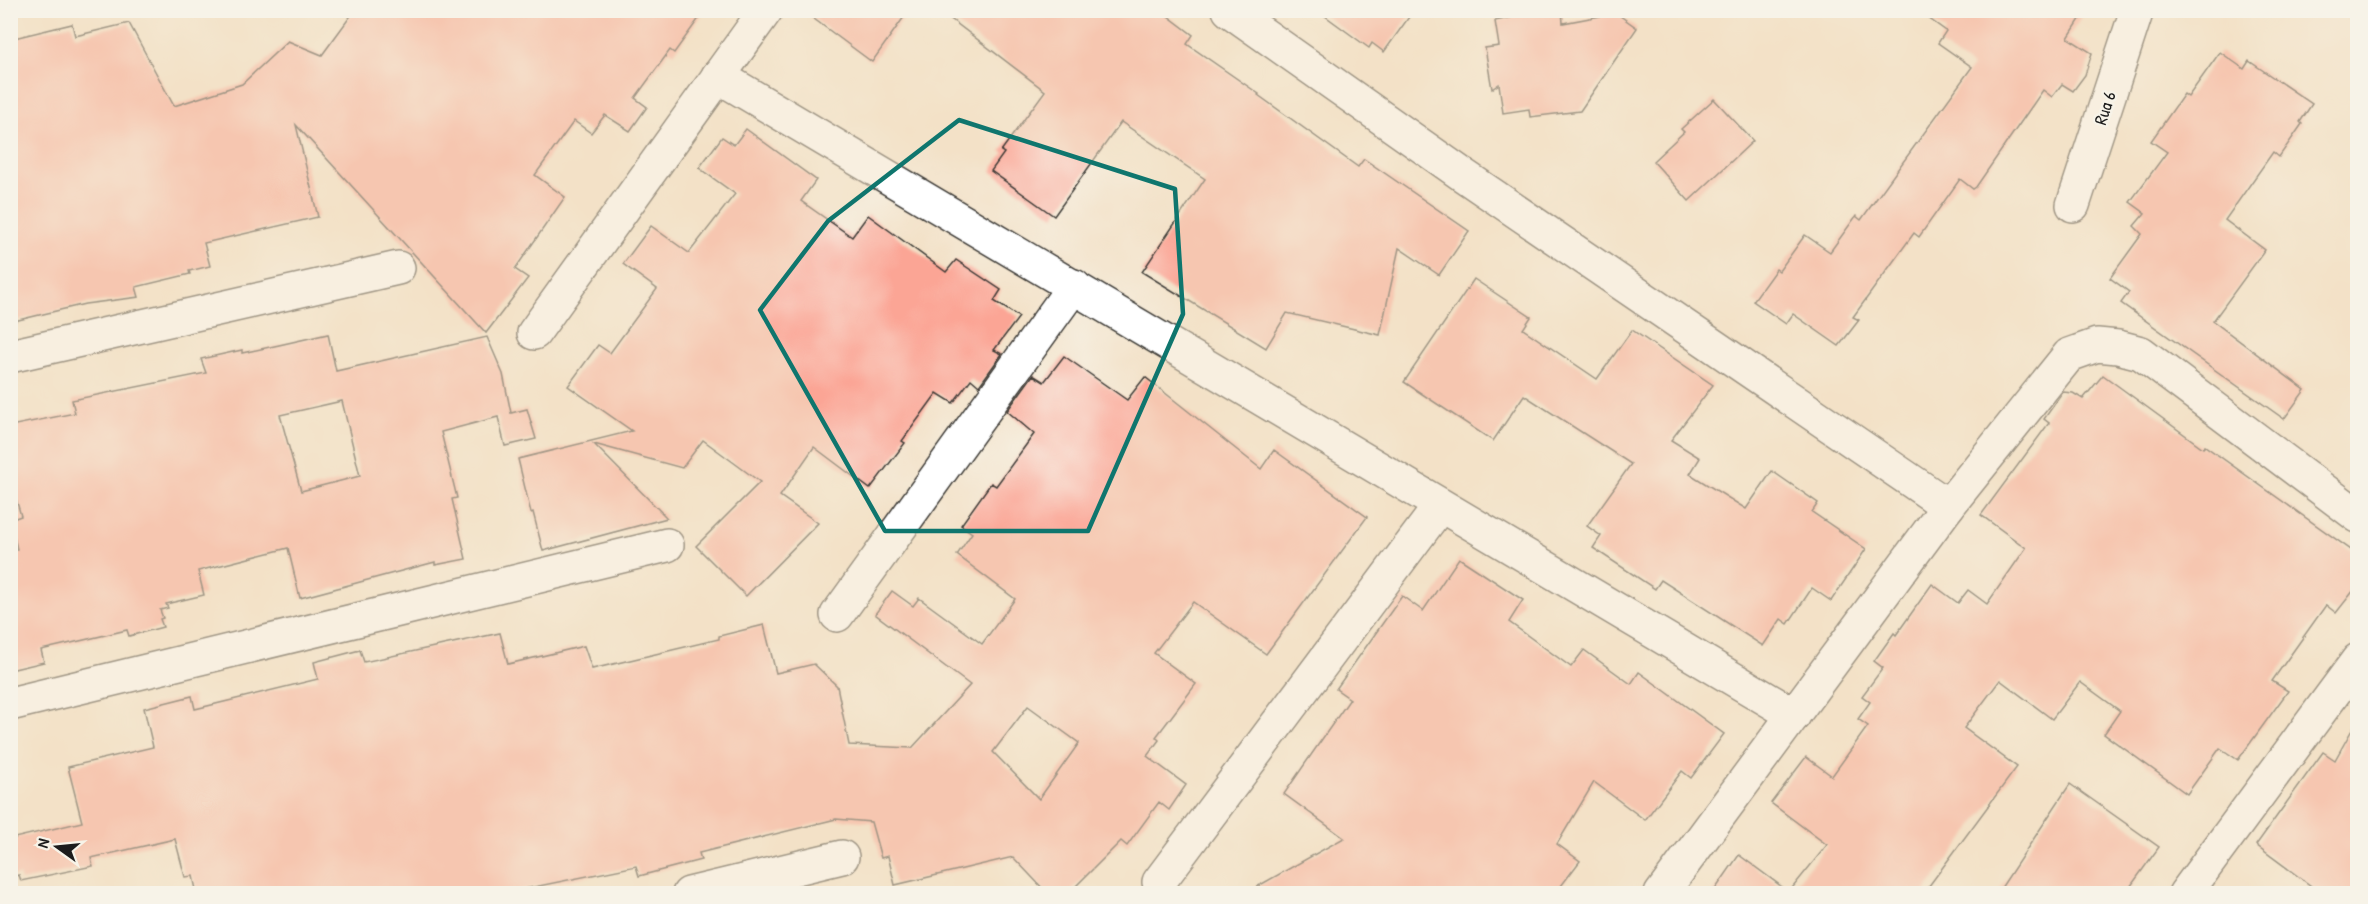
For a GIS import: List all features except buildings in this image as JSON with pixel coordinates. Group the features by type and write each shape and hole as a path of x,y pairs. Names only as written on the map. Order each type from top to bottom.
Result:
{"street":[{"path":"534,333 766,10"},
{"path":"1229,10 1463,175 1948,506"},
{"name":"Rua 6","path":"2073,205 2137,10"},
{"path":"718,76 1794,715"},
{"path":"10,356 398,268"},
{"path":"837,615 1074,286"},
{"path":"1662,894 1948,506 2069,355 2097,345 2141,353 2358,516"},
{"path":"1159,882 1440,506"},
{"path":"10,704 667,545"},
{"path":"2185,894 2358,660"},
{"path":"689,894 842,857"}],"highlighted area":[{"path":"959,120 1175,189 1183,314 1088,531 885,531 760,310 828,221"}]}
